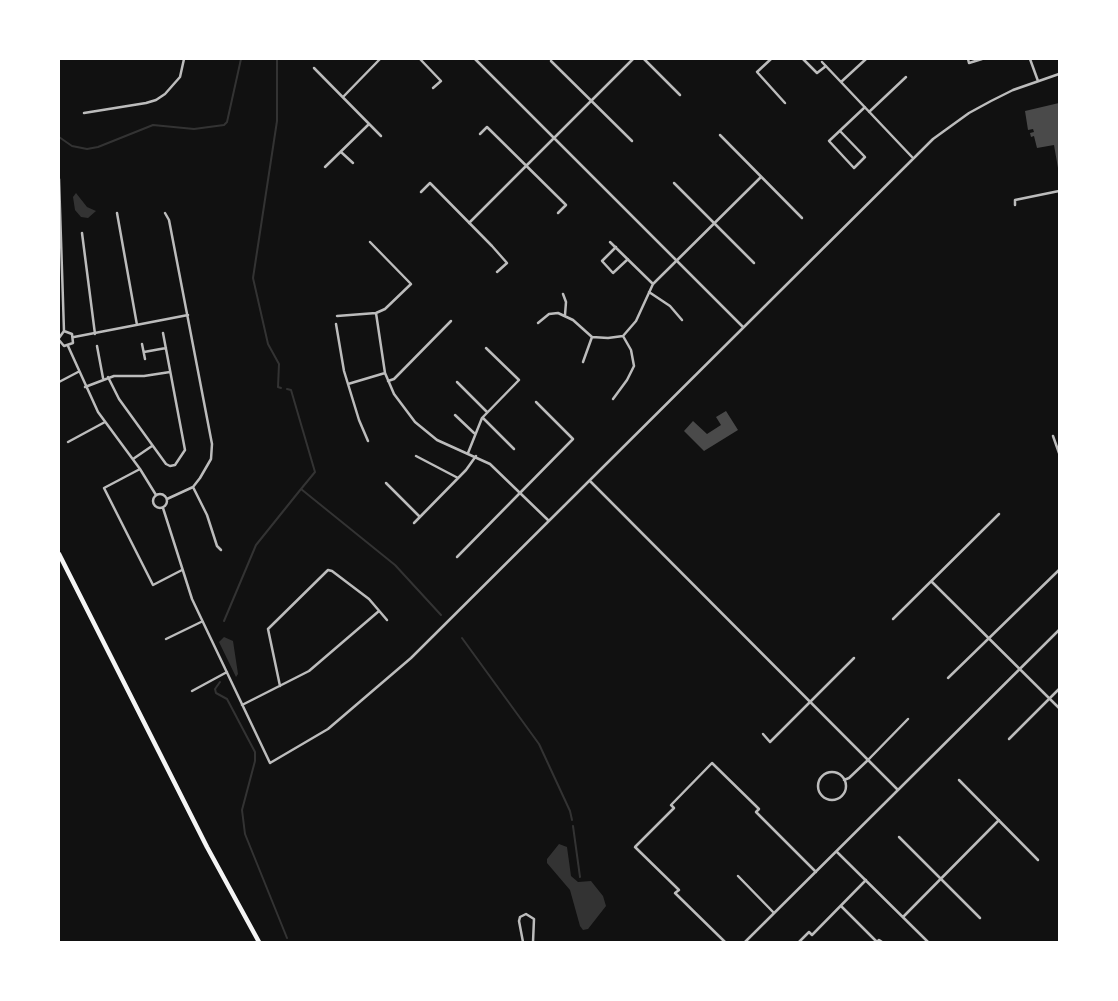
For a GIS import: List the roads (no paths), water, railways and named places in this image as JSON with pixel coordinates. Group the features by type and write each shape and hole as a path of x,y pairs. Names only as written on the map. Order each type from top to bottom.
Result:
{"highway":[{"path":"59,554 206,847 260,942"}],"street":[{"path":"84,113 156,100 165,94 180,77 184,59"},
{"path":"342,97 380,59"},
{"path":"420,59 441,80 433,88"},
{"path":"475,59 743,327"},
{"path":"469,223 633,59"},
{"path":"644,59 680,95"},
{"path":"771,59 757,72 785,103"},
{"path":"803,59 817,74 826,66"},
{"path":"968,59 969,63 982,59"},
{"path":"1030,59 1038,81"},
{"path":"841,82 863,60"},
{"path":"551,61 632,140"},
{"path":"822,62 912,157"},
{"path":"314,68 381,136"},
{"path":"163,508 182,570 202,622 270,763 328,729 411,658 912,157 938,134 969,113 1013,90 1059,74"},
{"path":"869,112 906,77"},
{"path":"840,131 865,157 854,168 829,141 865,107"},
{"path":"325,167 369,123"},
{"path":"480,134 488,126 566,205 558,213"},
{"path":"720,135 802,218"},
{"path":"341,151 353,163"},
{"path":"538,323 549,314 565,315 592,337 608,338 623,336 636,321 653,284 761,177"},
{"path":"59,179 64,332 59,339 62,345 68,346 73,343 74,338"},
{"path":"421,192 430,183 507,263 497,272"},
{"path":"674,183 754,263"},
{"path":"1015,205 1015,200 1059,191"},
{"path":"117,213 137,325"},
{"path":"165,213 170,220 212,444 209,464 192,486 167,498"},
{"path":"82,233 95,334"},
{"path":"337,316 376,313 388,307 411,284 370,242"},
{"path":"610,242 653,284"},
{"path":"616,247 602,261 613,273 628,259"},
{"path":"649,291 670,306 682,320"},
{"path":"563,294 566,302 565,315"},
{"path":"376,313 385,373 406,411 425,432 437,440 476,456 490,464 549,521"},
{"path":"74,338 188,315"},
{"path":"388,381 394,379 451,321"},
{"path":"336,324 341,358 348,384 359,420 368,441"},
{"path":"64,332 70,332 74,338"},
{"path":"108,377 119,399 170,466 178,463 185,450 163,333"},
{"path":"613,399 627,380 634,366 631,350 623,336"},
{"path":"583,362 592,337"},
{"path":"142,344 145,359"},
{"path":"68,346 85,387 105,422 140,469 156,495"},
{"path":"97,346 103,378"},
{"path":"144,352 166,348"},
{"path":"468,453 482,418 519,380 486,348"},
{"path":"59,382 78,372"},
{"path":"85,387 108,377 124,375 144,376 170,372"},
{"path":"348,384 385,373"},
{"path":"457,382 487,412"},
{"path":"457,557 573,439 536,402"},
{"path":"455,415 475,433"},
{"path":"482,418 514,449"},
{"path":"68,442 105,422"},
{"path":"1053,436 1059,453"},
{"path":"133,459 153,445"},
{"path":"416,456 458,478"},
{"path":"414,523 458,478 476,456"},
{"path":"140,469 104,488 153,585 182,570"},
{"path":"590,481 898,790"},
{"path":"386,482 420,517"},
{"path":"192,486 207,515 217,546 221,550"},
{"path":"156,495 161,494 167,498"},
{"path":"156,495 153,503 158,508 163,508"},
{"path":"163,508 167,503 167,498"},
{"path":"892,619 932,582 999,514"},
{"path":"280,686 268,629 328,570 369,599 387,620"},
{"path":"948,678 1059,570"},
{"path":"932,582 1059,708"},
{"path":"242,705 308,671 379,611"},
{"path":"166,639 202,622"},
{"path":"746,942 1059,630"},
{"path":"762,734 770,742 854,658"},
{"path":"192,691 227,672"},
{"path":"1009,739 1059,689"},
{"path":"844,780 849,778 868,760 908,719"},
{"path":"725,942 675,893 679,890 635,847 674,808 671,805 712,763 759,809 756,812 816,872"},
{"path":"834,772 844,780 843,793 836,799 827,799 820,793 818,784 825,774 834,772"},
{"path":"959,780 1038,860"},
{"path":"903,917 999,820"},
{"path":"899,837 980,918"},
{"path":"837,851 928,942"},
{"path":"738,876 774,913"},
{"path":"799,942 809,932 812,935 866,880"},
{"path":"841,906 877,942 880,940 882,942"},
{"path":"523,942 520,917 526,914 534,919 533,942"}],"waterway":[{"path":"59,137 72,146 87,149 98,147 153,125 194,129 224,125 227,122 241,59"},
{"path":"277,59 277,121 253,278 268,344 279,364 278,387 281,388"},
{"path":"287,389 291,390 315,472 301,489 395,565 441,615"},
{"path":"224,621 256,545 301,489"},
{"path":"462,638 539,744 570,811 572,820"},
{"path":"220,682 215,689 216,693 227,699 255,752 255,761 242,810 245,834 287,938"},
{"path":"573,826 580,877"}]}
